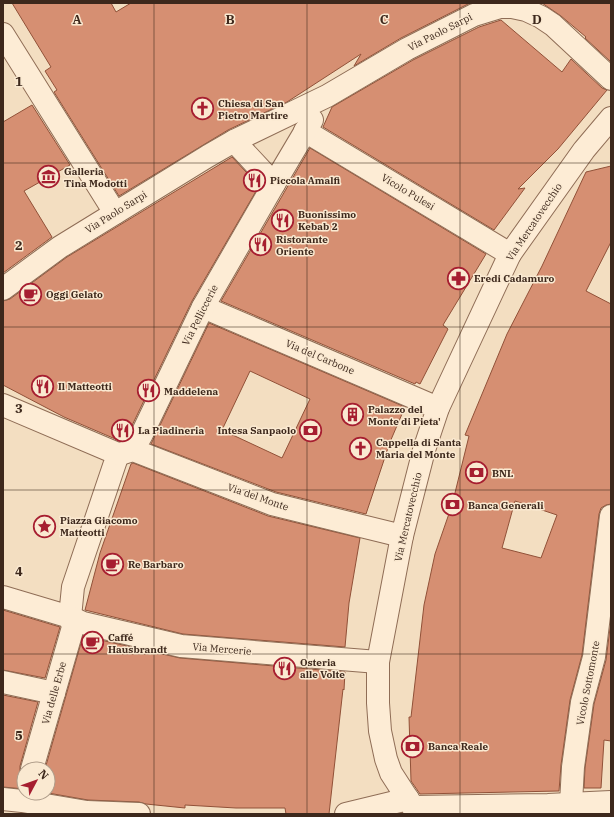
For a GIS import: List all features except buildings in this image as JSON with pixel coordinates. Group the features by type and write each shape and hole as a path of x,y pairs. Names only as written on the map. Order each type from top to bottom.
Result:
{"street":[{"name":"Via Paolo Sarpi","path":"3,289 60,247 208,156 327,96 407,49 457,22 474,15 500,7 512,7 526,10 541,17 553,26 611,79"},
{"path":"3,34 115,213"},
{"name":"Via Paolo Sarpi","path":"274,184 327,96"},
{"name":"Via Mercatovecchio","path":"413,807 391,773 386,759 380,731 378,662 402,536 424,450 438,408 510,254 584,150 611,118"},
{"name":"Vicolo Pulesi","path":"305,131 510,254"},
{"path":"234,142 274,184"},
{"name":"Via Pelliccerie","path":"126,452 142,434 202,307 274,184"},
{"name":"Via del Carbone","path":"202,307 438,408"},
{"path":"3,405 126,452 73,587 70,617 3,598"},
{"name":"Via del Monte","path":"126,452 272,504 402,536"},
{"name":"Vicolo Sottomonte","path":"571,804 573,767 582,702 594,657 611,516"},
{"name":"Via Mercerie","path":"70,617 83,623 181,646 378,662"},
{"name":"Via delle Erbe","path":"34,761 73,626 70,617"},
{"path":"3,682 54,693"},
{"path":"15,800 73,812 139,814"},
{"path":"346,814 413,807 521,806 611,802"}],"place":[{"name":"Chiesa di San Pietro Martire","path":"203,109"},
{"name":"Galleria Tina Modotti","path":"49,177"},
{"name":"Piccola Amalfi","path":"255,180"},
{"name":"Buonissimo Kebab 2","path":"282,220"},
{"name":"Ristorante Oriente","path":"261,245"},
{"name":"Eredi Cadamuro","path":"459,278"},
{"name":"Oggi Gelato","path":"30,294"},
{"name":"Il Matteotti","path":"42,386"},
{"name":"Maddelena","path":"148,391"},
{"name":"Palazzo del Monte di Pieta'","path":"352,415"},
{"name":"La Piadineria","path":"122,430"},
{"name":"Intesa Sanpaolo","path":"311,430"},
{"name":"Cappella di Santa Maria del Monte","path":"360,448"},
{"name":"BNL","path":"477,473"},
{"name":"Banca Generali","path":"452,505"},
{"name":"Piazza Giacomo Matteotti","path":"44,526"},
{"name":"Re Barbaro","path":"113,564"},
{"name":"Caffé Hausbrandt","path":"92,643"},
{"name":"Osteria alle Volte","path":"284,668"},
{"name":"Banca Reale","path":"413,746"}]}
